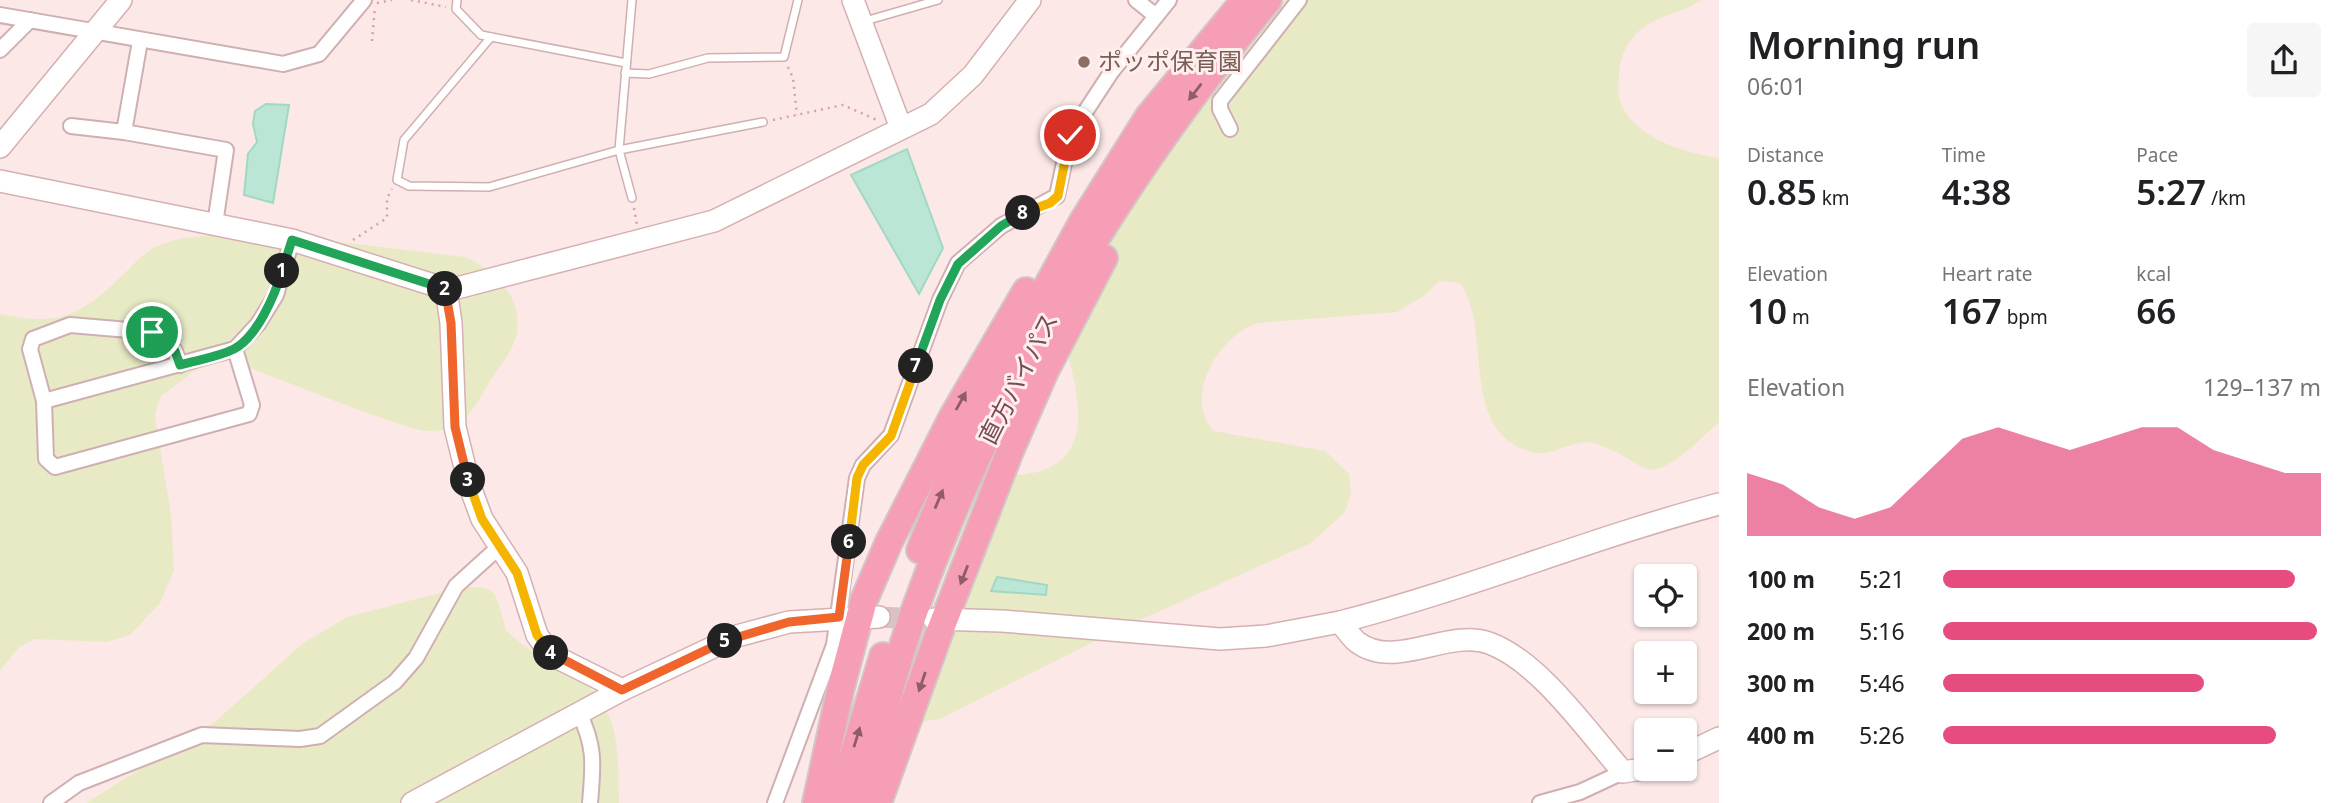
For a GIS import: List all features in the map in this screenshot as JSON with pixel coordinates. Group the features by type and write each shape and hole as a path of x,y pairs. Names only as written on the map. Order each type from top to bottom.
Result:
{"highway":[{"name":"直方バイパス","path":"839,803 891,628 936,508 974,420 1083,221 1156,125 1245,0"},
{"name":"直方バイパス","path":"859,803 913,616 977,461 1043,328 1100,231 1156,125 1268,0"},
{"path":"816,803 859,617 889,542 953,416 1004,325 1118,148 1156,125"},
{"path":"878,803 940,619 1045,371 1150,171 1156,125"}],"street":[{"path":"0,147 121,0"},
{"path":"0,15 283,64 319,54 364,0"},
{"path":"853,0 894,126"},
{"path":"0,181 292,240 446,289 640,242 714,221 894,126 931,114 952,98 973,75 1030,0"},
{"path":"1136,0 1156,16"},
{"path":"775,803 834,645 859,617 857,478 863,465 891,436 940,300 958,264 1001,226 1058,196 1070,135 1112,71 1168,0"},
{"path":"1230,129 1220,109 1220,101 1299,0"},
{"path":"0,50 30,20"},
{"path":"124,132 140,41"},
{"path":"71,126 124,132 226,150 215,224"},
{"path":"44,401 235,349 258,324 275,295 292,240"},
{"path":"446,289 451,323 455,427 469,484 482,519 517,573 537,635 546,648 558,658 622,690"},
{"path":"180,365 175,351 152,332 70,325 33,339 30,349 44,401 46,459 55,467 249,414 252,405 235,349"},
{"path":"940,619 1220,639 1266,636 1340,622 1421,601 1675,516 1719,504"},
{"path":"51,803 79,783 202,735 300,739 320,736 395,682 416,657 456,586 499,547"},
{"path":"412,803 622,690 737,636 789,622 859,617"},
{"path":"1340,622 1357,642 1374,650 1391,652 1467,640 1486,642 1509,652 1526,663 1623,772"},
{"path":"579,713 588,731 594,755 590,803"},
{"path":"1697,748 1719,738"},
{"path":"1540,803 1580,792 1623,772 1634,770"}],"lane":[{"path":"632,0 618,150 632,198"},
{"path":"625,74 649,74 708,58 784,57 798,0"},
{"path":"861,23 939,0"},
{"path":"457,4 481,35 626,63"},
{"path":"491,37 404,141 397,180 409,186 489,187 618,150 763,122"}],"path":[{"path":"372,41 376,3 392,0"},
{"path":"411,0 457,4"},
{"path":"784,57 793,78 797,115"},
{"path":"763,122 843,105 894,126"},
{"path":"353,240 387,218 387,198 397,180"},
{"path":"632,198 640,242"}],"shaded area":[{"path":"1235,0 1701,0 1654,21 1634,36 1622,56 1618,91 1627,114 1648,134 1676,148 1719,158 1719,422 1684,454 1663,467 1653,469 1645,468 1610,449 1588,442 1539,453 1530,452 1507,440 1493,423 1485,401 1475,326 1470,303 1460,283 1439,281 1424,296 1397,312 1258,323 1231,339 1210,368 1202,401 1205,417 1214,431 1325,451 1349,474 1351,493 1345,512 1311,543 1109,634 940,719 920,722 909,688 973,485 989,477 1019,475 1046,469 1064,457 1074,441 1078,421 1077,398 1060,330"},
{"path":"266,104 289,105 273,203 244,195 248,154 257,142 253,124 255,111"},
{"path":"907,149 943,248 919,294 851,175"},
{"path":"230,234 290,236 465,257 488,270 513,300 518,326 515,340 468,415 453,426 433,431 401,425 226,359 211,362 193,372 161,396 155,417 171,514 174,570 160,603 130,635 107,642 35,639 19,647 0,671 0,314 40,319 70,314 96,299 155,247 185,238"},
{"path":"997,577 1047,585 1046,595 991,591"},
{"path":"463,587 480,587 491,591 497,599 506,630 512,636 580,679 595,693 612,724 616,741 619,803 86,803 216,721 302,644 347,617"}],"tunnel":[{"path":"879,617 926,619"}],"place":[{"name":"ポッポ保育園","path":"1084,62"}],"route":[{"path":"152,332 175,351 180,365 235,349 258,324 275,295 292,240 446,289 451,323 455,427 469,484 482,519 517,573 537,635 546,648 558,658 622,690 737,636 789,622 839,617 857,478 863,465 891,436 940,300 958,264 1001,226 1018,215 1050,203 1058,196 1070,135"}]}
